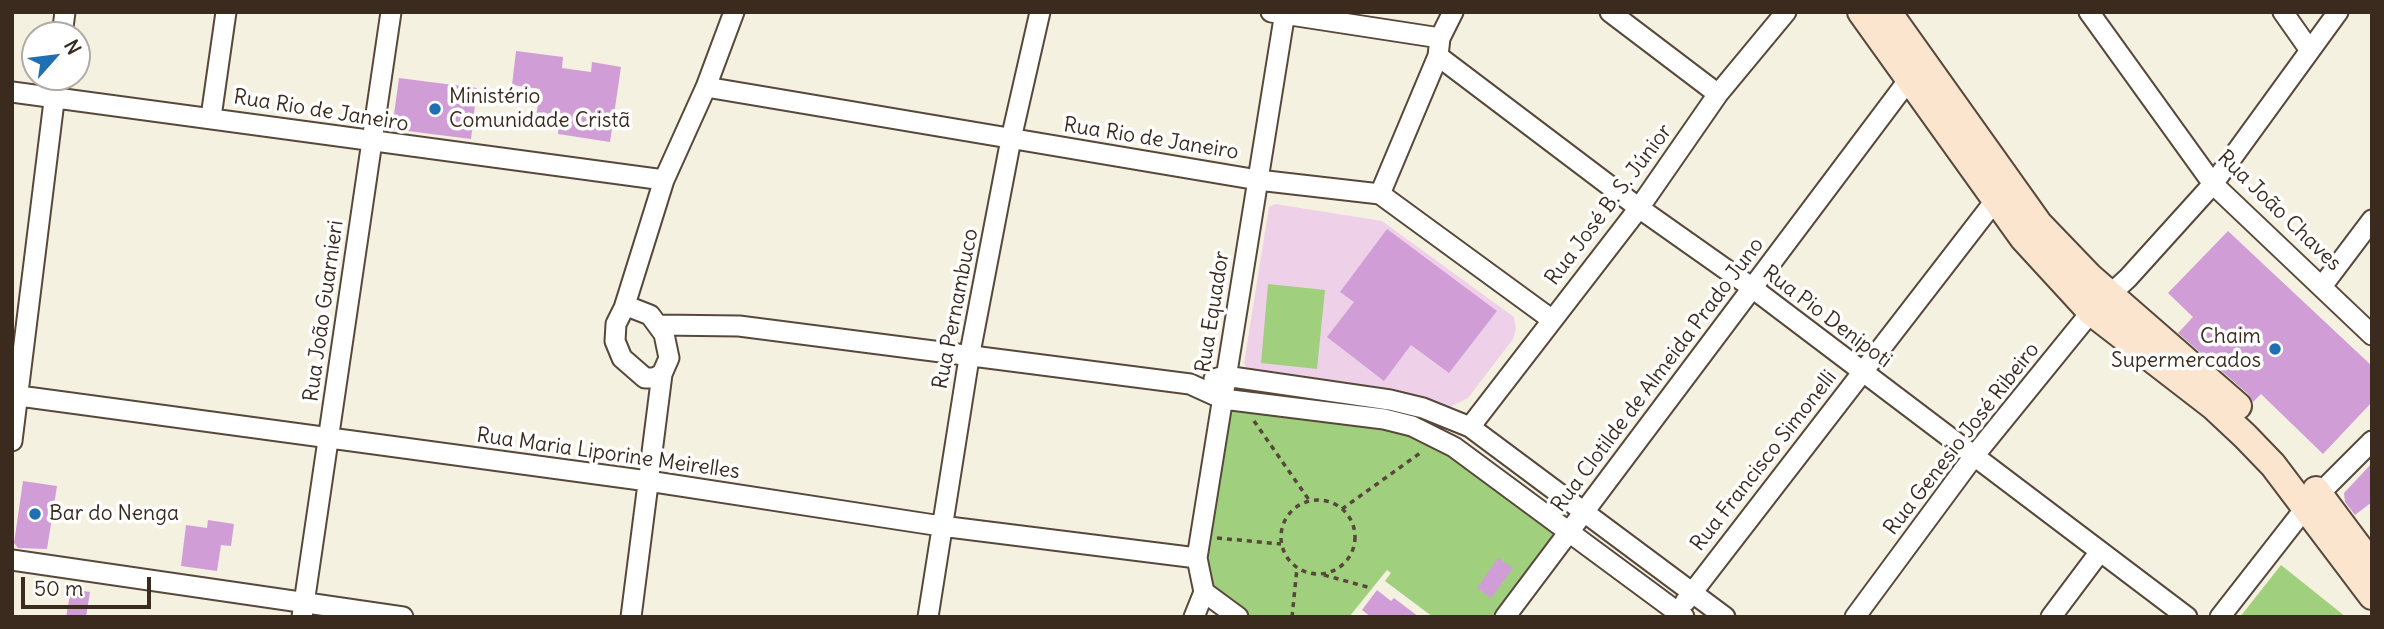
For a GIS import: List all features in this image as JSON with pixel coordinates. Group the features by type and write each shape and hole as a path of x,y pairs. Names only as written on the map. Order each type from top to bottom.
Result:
{"main road":[{"path":"1861,12 1916,71 2065,254 2101,303"},
{"path":"1888,12 1916,71 1994,202 2023,238 2101,303 2214,407 2312,500 2372,565"},
{"path":"2312,500 2372,596"}],"street":[{"path":"211,117 226,12"},
{"name":"Rua João Guarnieri","path":"303,609 391,12"},
{"path":"662,374 654,379 645,378 622,358 615,341 616,324 624,309 664,180 706,87 734,12"},
{"name":"Rua Pernambuco","path":"928,617 969,358 1040,12"},
{"path":"1380,194 1453,12"},
{"path":"1610,12 1718,94"},
{"name":"Rua José B. S. Júnior","path":"1470,427 1639,208 1718,94 1786,12"},
{"name":"Rua João Chaves","path":"2089,12 2213,184 2323,285 2372,335"},
{"path":"2283,12 2309,49"},
{"name":"Rua Genesio José Ribeiro","path":"1855,617 1974,456 2101,303 2213,184 2337,12"},
{"name":"Rua Pio Denipoti","path":"1280,13 1439,47 1639,208 1751,287 1861,373 2187,617"},
{"name":"Rua Equador","path":"1204,592 1197,558 1258,180 1280,13"},
{"name":"Rua Clotilde de Almeida Prado Juno","path":"1505,617 1916,71"},
{"name":"Rua Rio de Janeiro","path":"706,87 1258,180 1380,194 1551,319"},
{"path":"12,441 55,91"},
{"name":"Rua Rio de Janeiro","path":"12,92 211,117 371,143 664,180"},
{"name":"Rua Francisco Simonelli","path":"1679,615 1691,593 1994,202"},
{"path":"2323,285 2372,220"},
{"path":"624,309 641,310 660,325 739,326 969,358 1190,384 1223,399 1384,419 1412,426 1454,447 1570,530 1679,615"},
{"path":"631,617 662,374 668,358 660,325"},
{"path":"1190,384 1225,376 1390,400 1423,408 1470,427 1724,617"},
{"name":"Rua Maria Liporine Meirelles","path":"16,395 648,481 941,526 1197,558"},
{"path":"2220,617 2312,500 2372,441"},
{"path":"2051,617 2099,553"},
{"path":"12,560 303,609 404,617"},
{"path":"1194,617 1204,592 1238,617"}],"path":[{"path":"1250,416 1308,500"},
{"path":"1342,509 1424,450"},
{"path":"1322,574 1334,571 1352,553 1354,529 1342,509 1321,499 1308,500 1288,513 1283,523 1281,544 1288,560 1297,568 1371,589"},
{"path":"1209,537 1281,544"},
{"path":"1292,617 1297,568"}],"shaded area":[{"path":"1275,204 1382,221 1514,317 1516,329 1513,339 1468,398 1448,408 1385,388 1247,369 1244,363 1269,207"}],"green space":[{"path":"1268,284 1325,290 1317,369 1261,363"},
{"path":"1230,401 1388,427 1445,448 1561,531 1497,617 1433,617 1385,581 1391,573 1387,570 1349,617 1242,617 1211,585 1205,564"},
{"path":"2281,565 2346,617 2240,617"}],"building":[{"path":"516,51 563,57 562,68 591,72 592,62 621,67 610,142 558,134 559,121 536,118 540,89 512,85"},
{"name":"Ministério Comunidade Cristã","path":"399,78 477,88 471,139 392,129"},
{"path":"1387,229 1497,311 1449,373 1411,345 1384,381 1327,337 1354,302 1340,292"},
{"name":"Chaim Supermercados","path":"2228,231 2372,366 2372,402 2323,454 2261,394 2253,402 2248,394 2178,333 2193,317 2168,293"},
{"path":"2372,463 2372,502 2355,515 2345,502 2344,493"},
{"name":"Bar do Nenga","path":"23,481 57,486 47,549 18,548 14,543"},
{"path":"208,520 234,524 231,546 221,545 217,571 181,566 186,525 207,528"},
{"path":"1498,558 1513,568 1491,598 1477,588"},
{"path":"71,589 90,592 86,617 66,617"},
{"path":"1377,590 1391,601 1394,598 1419,617 1371,617 1362,610"}],"place":[{"name":"Ministério Comunidade Cristã","path":"435,109"},
{"name":"Chaim Supermercados","path":"2275,349"},
{"name":"Bar do Nenga","path":"35,514"}]}
